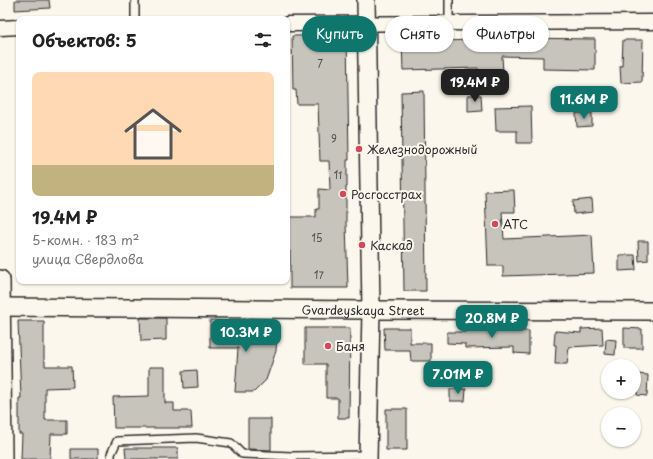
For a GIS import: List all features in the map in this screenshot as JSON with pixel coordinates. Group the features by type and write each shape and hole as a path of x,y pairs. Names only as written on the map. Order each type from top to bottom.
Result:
{"main road":[{"path":"0,280 2,459"}],"street":[{"path":"366,0 366,16"},
{"path":"454,23 653,22"},
{"path":"290,24 302,24"},
{"path":"0,28 16,27"},
{"path":"367,52 371,310 368,457"},
{"name":"Gvardeyskaya Street","path":"0,307 653,311"}],"lane":[{"path":"135,16 136,0"},
{"path":"449,0 449,16"},
{"path":"111,459 111,454 117,441 188,438 231,443 242,454 292,457 368,457"}],"building":[{"path":"15,0 49,0 50,8 15,10"},
{"path":"292,36 302,36 302,52 347,52 349,160 347,160 346,223 348,288 290,288 290,217 316,217 316,209 319,209 319,189 330,190 329,161 320,161 318,104 297,104 296,90 293,90"},
{"path":"549,38 595,39 595,70 543,69 543,57 502,56 503,73 478,73 478,68 403,70 402,52 454,52 454,41 462,40 462,52 549,52"},
{"path":"623,40 643,40 642,82 621,83 620,66 622,66"},
{"path":"424,91 426,291 404,291 401,92"},
{"path":"468,95 481,95 482,111 468,112"},
{"path":"531,106 532,143 517,143 517,131 496,131 495,107"},
{"path":"576,113 592,113 592,126 577,127"},
{"name":"АТС","path":"514,190 515,212 502,212 504,239 592,235 594,273 503,276 503,266 488,266 485,191"},
{"path":"592,199 593,212 574,214 573,201"},
{"path":"638,241 648,241 648,260 639,261"},
{"path":"619,255 635,255 636,270 619,271"},
{"path":"140,318 166,318 166,340 141,341"},
{"path":"210,320 232,321 232,334 277,332 276,351 266,380 254,392 235,392 238,348 210,348"},
{"path":"18,321 44,321 45,366 72,366 73,387 45,388 45,420 67,420 67,434 51,434 50,459 21,459 22,434 19,434 19,398 21,398"},
{"name":"Баня","path":"305,328 350,328 349,418 338,418 338,398 326,398 326,364 305,364"},
{"path":"384,328 410,328 410,343 431,343 431,361 411,361 410,350 385,350"},
{"path":"465,328 502,328 502,330 529,331 529,354 514,353 514,347 465,348 465,344 447,343 447,332 465,332"},
{"path":"602,328 603,345 569,347 567,364 555,364 555,331 581,333 581,329"},
{"path":"624,328 642,329 642,348 624,348"},
{"path":"606,339 616,340 615,355 605,354"},
{"path":"149,367 165,367 165,403 174,403 174,411 191,411 192,428 114,428 113,397 149,396"},
{"path":"197,370 198,387 184,388 183,371"},
{"path":"641,374 648,375 647,396 641,395"},
{"path":"450,389 466,389 465,401 450,401"},
{"path":"386,409 407,409 407,450 386,450"},
{"path":"248,419 271,419 271,450 248,449"},
{"path":"125,448 178,448 178,459 126,459"},
{"path":"71,449 98,449 98,459 71,459"}],"place":[{"name":"Железнодорожный","path":"359,149"},
{"name":"Росгосстрах","path":"343,194"},
{"name":"АТС","path":"495,224"},
{"name":"Каскад","path":"362,245"},
{"name":"Баня","path":"328,346"}]}
